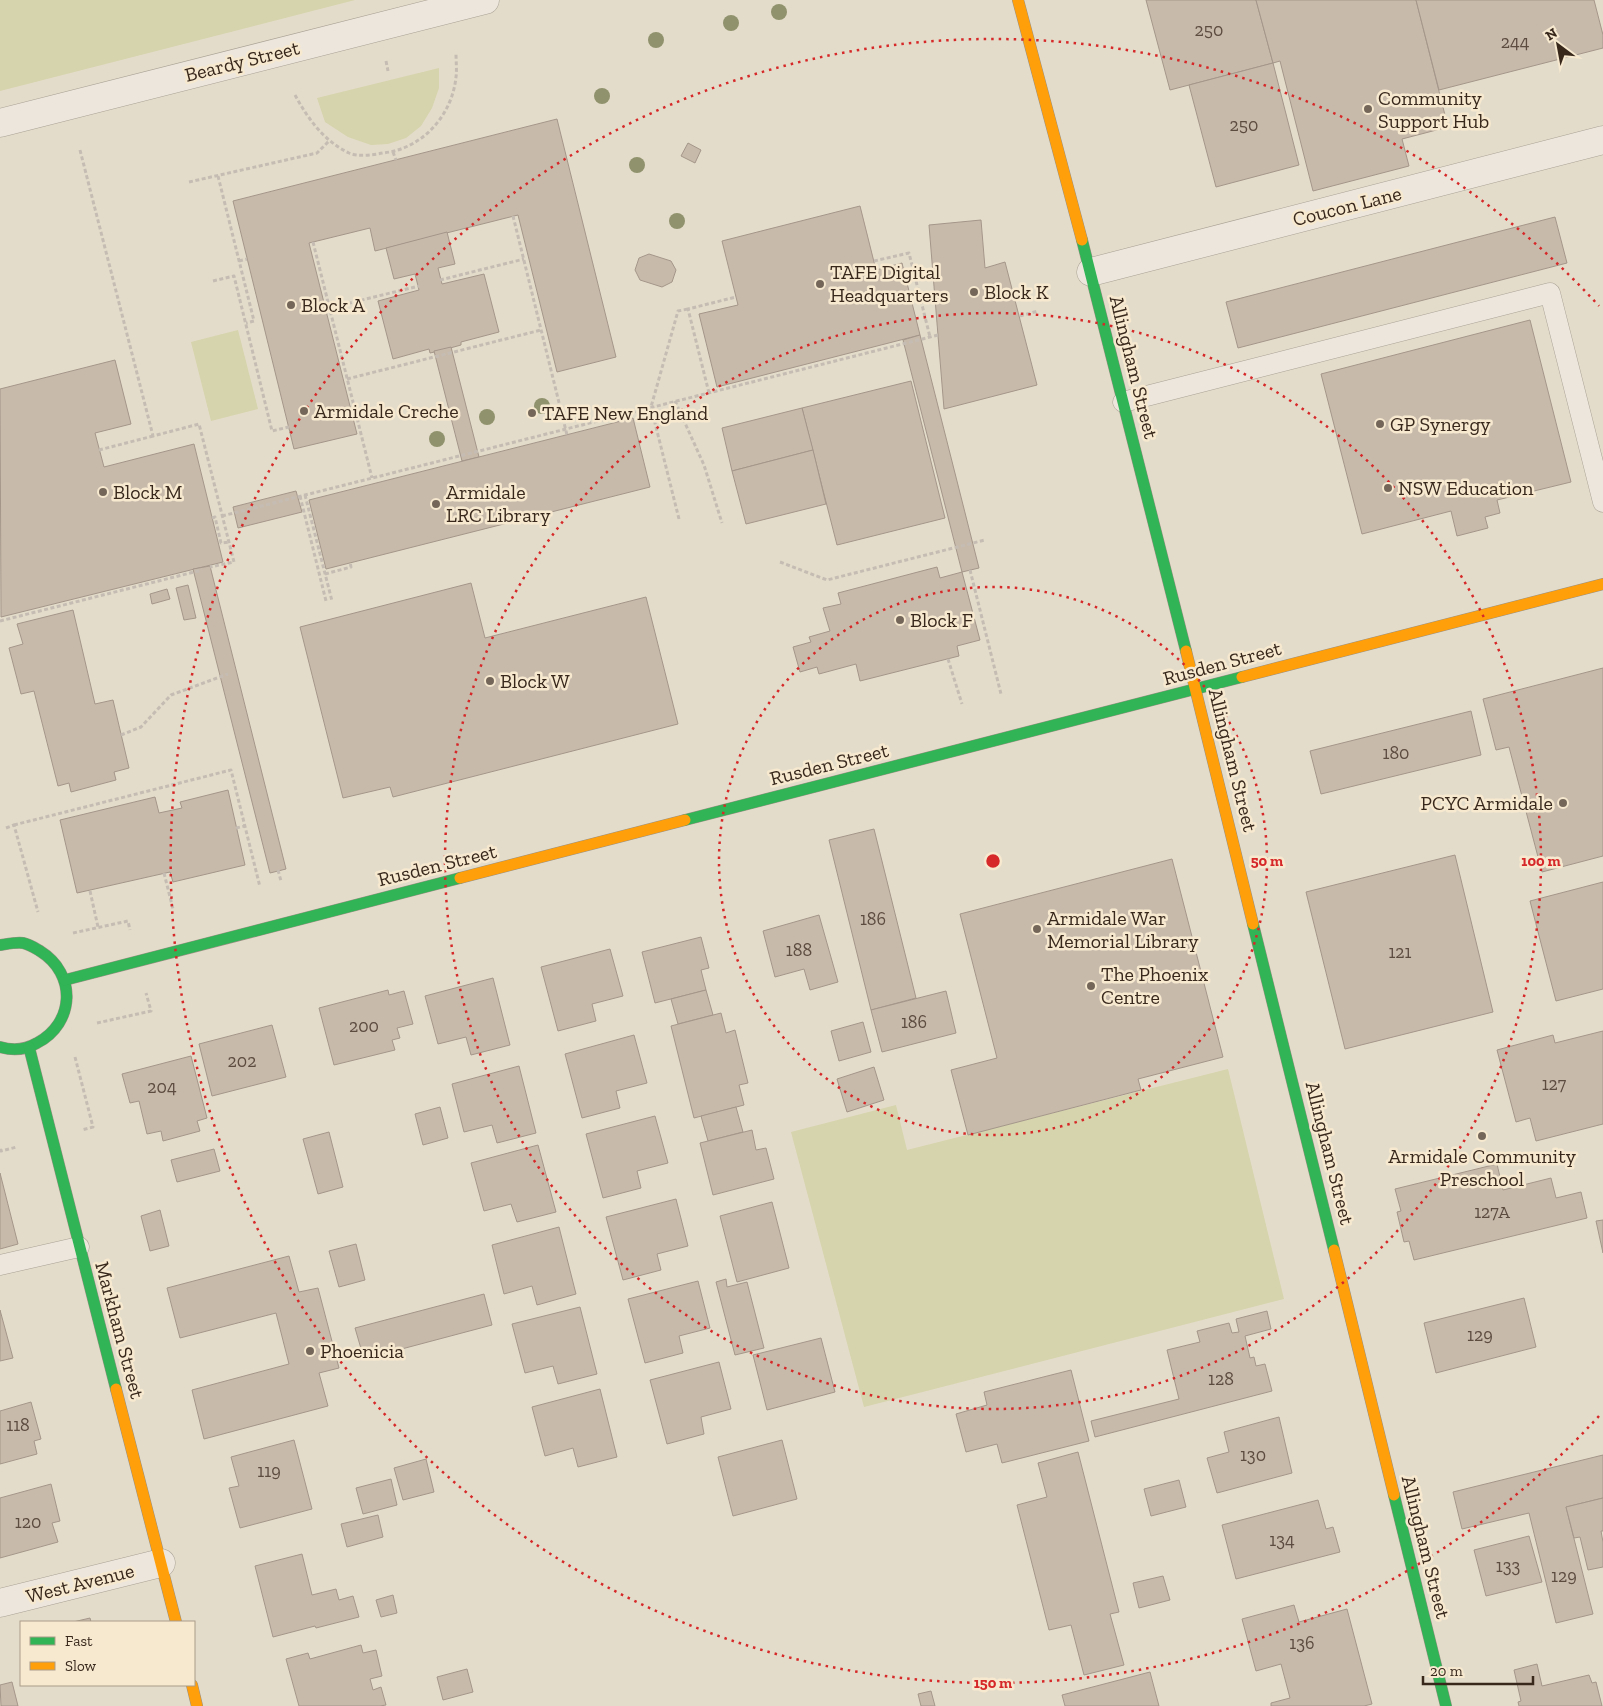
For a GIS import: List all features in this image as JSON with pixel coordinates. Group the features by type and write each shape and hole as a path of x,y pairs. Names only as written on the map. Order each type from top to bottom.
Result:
{"street":[{"name":"Beardy Street","path":"0,123 485,0"},
{"name":"Allingham Street","path":"1018,0 1124,402 1446,1706"},
{"name":"Coucon Lane","path":"1091,272 1603,140"},
{"name":"Rusden Street","path":"65,980 1603,584"},
{"path":"0,944 25,943 48,954 59,968 65,980 66,1002 62,1020 51,1035 29,1047 11,1050 0,1047"},
{"name":"Markham Street","path":"29,1047 176,1621"},
{"name":"West Avenue","path":"0,1603 161,1563"},
{"path":"192,1686 197,1706"}],"lane":[{"path":"1124,402 1550,293 1603,502"},
{"path":"0,1265 79,1247"}],"path":[{"path":"295,95 305,113 329,141 351,154 372,155 393,152 411,146 427,134 442,116 451,99 456,77 456,54"},
{"path":"386,61 388,72"},
{"path":"189,182 317,153 329,141"},
{"path":"80,150 153,436"},
{"path":"393,152 396,160"},
{"path":"218,176 254,321 246,323"},
{"path":"513,216 567,435"},
{"path":"313,242 347,378 356,424 372,478"},
{"path":"874,262 909,253 930,337"},
{"path":"239,261 247,259"},
{"path":"440,280 524,260"},
{"path":"213,281 234,276 272,431 289,427"},
{"path":"329,308 418,286"},
{"path":"679,519 651,408 678,312 736,297"},
{"path":"688,309 709,393"},
{"path":"1020,316 1038,311"},
{"path":"347,378 541,330"},
{"path":"222,516 938,335"},
{"path":"551,368 555,366"},
{"path":"676,401 704,465 722,523"},
{"path":"100,450 199,424 234,562 210,567"},
{"path":"305,495 332,600"},
{"path":"300,496 326,601"},
{"path":"212,518 215,517 221,543 229,542"},
{"path":"780,562 827,580 985,540"},
{"path":"325,574 351,567 350,562"},
{"path":"0,621 202,570"},
{"path":"970,570 1001,694"},
{"path":"948,658 962,704"},
{"path":"121,735 141,728 171,695 228,674"},
{"path":"6,828 231,770 260,886"},
{"path":"14,825 40,919"},
{"path":"236,828 245,826"},
{"path":"278,870 281,881"},
{"path":"164,873 172,909"},
{"path":"90,891 98,927"},
{"path":"67,934 128,921 130,931"},
{"path":"94,1023 151,1011 146,992"},
{"path":"75,1054 93,1127 82,1130"},
{"path":"0,1149 1,1151 17,1147"}],"green space":[{"path":"0,0 355,0 0,91"},
{"path":"439,68 439,88 432,108 421,126 406,138 388,144 371,145 348,137 325,122 317,98"},
{"path":"238,330 258,409 211,421 191,342"},
{"path":"1228,1069 1284,1299 864,1407 791,1132 896,1105 907,1150"}],"building":[{"path":"1146,0 1256,0 1273,63 1170,90"},
{"name":"Community Support Hub","path":"1256,0 1416,0 1448,127 1402,139 1409,166 1313,191 1280,61 1273,63"},
{"path":"1416,0 1594,0 1603,35 1603,48 1439,90"},
{"path":"1273,63 1299,165 1216,187 1189,85"},
{"name":"Block A","path":"557,119 616,357 557,372 518,215 375,251 370,228 309,243 357,434 294,449 233,201"},
{"path":"688,143 701,150 695,163 681,156"},
{"name":"TAFE Digital Headquarters","path":"860,206 876,270 902,263 920,335 717,387 699,314 738,305 722,241"},
{"path":"1555,217 1567,263 1238,348 1226,302"},
{"name":"Block K","path":"981,220 985,268 1005,262 1037,385 944,409 929,225"},
{"path":"447,232 455,264 438,268 442,284 484,274 499,332 461,342 461,345 443,350 430,353 429,349 393,359 378,301 419,290 415,274 394,279 386,248"},
{"path":"649,254 671,261 676,270 672,282 662,287 640,280 635,270 639,258"},
{"path":"1530,320 1571,482 1497,500 1500,513 1485,517 1488,528 1457,536 1451,511 1362,534 1321,374"},
{"path":"920,335 979,568 962,572 903,340"},
{"path":"451,347 479,457 462,461 434,351"},
{"name":"Block M","path":"115,360 131,424 95,433 104,467 194,444 223,562 1,617 0,389"},
{"path":"911,381 945,518 837,545 802,408"},
{"path":"802,408 813,450 732,471 722,428"},
{"path":"633,418 650,487 326,569 309,500"},
{"path":"813,450 826,504 746,524 732,471"},
{"path":"296,491 302,512 238,528 233,507"},
{"path":"210,566 286,869 270,873 193,569"},
{"name":"Block F","path":"937,567 940,578 962,572 980,640 957,646 959,656 860,681 856,664 819,674 817,667 800,672 793,647 811,642 809,637 830,631 823,608 841,604 838,593"},
{"name":"Block W","path":"471,583 485,638 646,597 678,724 393,797 390,787 343,798 300,627"},
{"path":"188,585 196,618 184,620 176,588"},
{"path":"167,589 170,599 152,604 150,594"},
{"path":"73,610 95,704 113,700 129,768 114,772 116,780 71,792 69,783 58,786 34,691 21,694 9,648 23,644 17,624"},
{"name":"PCYC Armidale","path":"1603,668 1603,856 1542,872 1509,747 1496,750 1483,699"},
{"path":"1471,711 1481,755 1321,794 1310,751"},
{"path":"228,790 245,865 173,882 170,872 77,893 60,820 155,797 159,813 182,808 180,802"},
{"path":"874,829 916,998 871,1010 829,840"},
{"path":"1455,855 1493,1012 1345,1049 1306,892"},
{"name":"The Phoenix Centre","path":"1172,859 1223,1057 1138,1079 1141,1090 968,1135 951,1070 997,1058 960,914"},
{"path":"1603,882 1603,989 1556,1001 1530,901"},
{"path":"819,915 838,982 810,990 804,969 775,977 763,931"},
{"path":"701,937 709,968 701,970 706,990 655,1003 642,952"},
{"path":"610,949 623,996 592,1004 596,1021 558,1031 541,967"},
{"path":"493,978 510,1045 471,1055 466,1037 438,1044 425,996"},
{"path":"388,990 389,995 404,991 413,1024 397,1028 400,1038 392,1040 395,1050 334,1065 319,1008"},
{"path":"706,990 713,1015 678,1024 671,999"},
{"path":"946,991 956,1033 882,1052 871,1010"},
{"path":"721,1013 726,1033 735,1030 748,1083 739,1085 744,1105 694,1118 671,1026"},
{"path":"863,1022 871,1052 839,1061 831,1031"},
{"path":"272,1025 286,1077 212,1096 199,1044"},
{"path":"1603,1031 1603,1124 1536,1141 1530,1118 1516,1122 1497,1050 1553,1035 1555,1043"},
{"path":"634,1035 647,1083 616,1091 620,1108 582,1118 565,1054"},
{"path":"191,1056 207,1118 197,1121 200,1131 163,1141 161,1131 147,1134 139,1101 130,1103 122,1074"},
{"path":"519,1066 536,1133 497,1143 492,1125 464,1132 452,1084"},
{"path":"874,1067 884,1100 847,1112 837,1079"},
{"path":"440,1107 448,1138 423,1145 415,1114"},
{"path":"736,1107 743,1132 708,1141 701,1116"},
{"path":"655,1116 668,1163 637,1171 641,1188 603,1198 586,1134"},
{"path":"752,1130 756,1150 766,1148 774,1179 713,1195 700,1143"},
{"path":"329,1132 343,1187 318,1194 303,1139"},
{"path":"538,1145 556,1212 517,1222 511,1204 484,1211 471,1163"},
{"path":"214,1149 220,1171 177,1182 171,1160"},
{"path":"1497,1164 1503,1190 1551,1178 1556,1198 1581,1192 1587,1218 1414,1260 1409,1241 1404,1242 1397,1212 1401,1211 1395,1189"},
{"path":"0,1173 18,1244 0,1249"},
{"path":"676,1199 688,1246 657,1254 661,1270 623,1280 606,1217"},
{"path":"772,1202 789,1268 737,1282 720,1216"},
{"path":"160,1210 169,1246 150,1251 141,1216"},
{"path":"1603,1220 1603,1253 1596,1221"},
{"path":"559,1227 576,1294 537,1305 532,1286 504,1294 492,1245"},
{"path":"356,1244 365,1280 339,1287 329,1251"},
{"name":"Phoenicia","path":"289,1256 299,1292 318,1288 339,1368 319,1373 328,1406 204,1439 192,1390 289,1364 276,1313 180,1338 167,1288"},
{"path":"726,1279 727,1287 747,1282 764,1348 735,1355 716,1282"},
{"path":"698,1281 710,1328 679,1336 683,1353 645,1363 628,1299"},
{"path":"484,1294 492,1325 364,1359 355,1328"},
{"path":"1524,1298 1536,1347 1436,1373 1424,1323"},
{"path":"580,1307 597,1374 558,1384 553,1366 525,1373 512,1324"},
{"path":"0,1310 13,1358 0,1361"},
{"path":"1267,1311 1271,1329 1245,1336 1250,1358 1254,1357 1256,1366 1265,1364 1272,1391 1095,1437 1091,1421 1179,1399 1167,1350 1200,1342 1197,1331 1229,1323 1232,1333 1239,1332 1236,1319"},
{"path":"821,1338 835,1392 767,1410 753,1355"},
{"path":"719,1362 731,1409 701,1417 704,1434 667,1444 650,1380"},
{"path":"1071,1370 1089,1441 1002,1463 997,1444 966,1452 956,1414 987,1405 984,1392"},
{"path":"600,1389 617,1457 578,1467 573,1448 545,1456 532,1407"},
{"path":"31,1402 41,1439 34,1441 37,1454 0,1464 0,1411"},
{"path":"1279,1417 1292,1473 1217,1493 1207,1458 1229,1452 1224,1432"},
{"path":"294,1440 312,1509 240,1528 229,1488 239,1486 231,1457"},
{"path":"782,1440 797,1499 733,1516 718,1457"},
{"path":"1078,1452 1119,1612 1110,1614 1124,1665 1084,1675 1071,1625 1049,1630 1017,1505 1047,1497 1038,1463"},
{"path":"1603,1455 1603,1498 1566,1507 1593,1614 1556,1623 1529,1513 1462,1529 1453,1492"},
{"path":"426,1459 434,1492 403,1500 394,1468"},
{"path":"391,1479 397,1505 363,1514 356,1488"},
{"path":"1179,1480 1186,1507 1151,1516 1144,1489"},
{"path":"51,1484 60,1521 52,1523 58,1542 0,1558 0,1498"},
{"path":"1603,1498 1603,1531 1601,1531 1603,1567 1588,1570 1580,1537 1574,1538 1566,1507"},
{"path":"1318,1500 1326,1529 1333,1527 1340,1552 1236,1579 1222,1525"},
{"path":"378,1515 383,1537 347,1547 341,1524"},
{"path":"1529,1536 1542,1582 1486,1596 1474,1550"},
{"path":"302,1554 312,1595 336,1589 339,1600 353,1596 359,1617 273,1637 255,1566"},
{"path":"1163,1576 1170,1600 1139,1608 1133,1583"},
{"path":"393,1595 397,1613 381,1617 376,1600"},
{"path":"1294,1605 1299,1622 1347,1609 1372,1704 1364,1706 1271,1706 1271,1703 1290,1698 1281,1664 1256,1671 1242,1619"},
{"path":"90,1618 91,1621 77,1621"},
{"path":"361,1645 363,1653 376,1650 382,1676 370,1679 373,1690 381,1687 386,1705 299,1706 286,1659 308,1653 310,1659"},
{"path":"1537,1664 1542,1686 1589,1675 1592,1683 1596,1682 1602,1706 1519,1706 1518,1702 1521,1701 1514,1670"},
{"path":"467,1669 473,1692 443,1700 437,1677"},
{"path":"1150,1672 1159,1706 1065,1706 1062,1695"},
{"path":"12,1682 18,1706 1,1706 0,1685"},
{"path":"931,1691 935,1706 921,1706 918,1694"}],"traffic: fast":[{"path":"1082,240 1186,651"},
{"path":"685,820 1242,677"},
{"path":"65,980 460,878"},
{"path":"1253,924 1334,1250"},
{"path":"0,945 23,943 40,951 52,961 60,972 67,998 59,1023 50,1034 37,1043 23,1048 10,1049 0,1047"},
{"path":"29,1047 116,1389"},
{"path":"1394,1495 1446,1706"}],"traffic: slow":[{"path":"1018,0 1082,240"},
{"path":"1242,677 1603,584"},
{"path":"1186,651 1253,924"},
{"path":"460,878 685,820"},
{"path":"1334,1250 1394,1495"},
{"path":"116,1389 176,1621"},
{"path":"192,1686 197,1706"}],"place":[{"name":"Community Support Hub","path":"1368,109"},
{"name":"TAFE Digital Headquarters","path":"820,284"},
{"name":"Block K","path":"974,292"},
{"name":"Block A","path":"291,305"},
{"name":"Armidale Creche","path":"304,411"},
{"name":"TAFE New England","path":"532,413"},
{"name":"GP Synergy","path":"1380,424"},
{"name":"NSW Education","path":"1388,488"},
{"name":"Block M","path":"103,492"},
{"name":"Armidale LRC Library","path":"436,504"},
{"name":"Block F","path":"900,620"},
{"name":"Block W","path":"490,681"},
{"name":"PCYC Armidale","path":"1563,803"},
{"name":"Armidale War Memorial Library","path":"1037,929"},
{"name":"The Phoenix Centre","path":"1091,986"},
{"name":"Armidale Community Preschool","path":"1482,1136"},
{"name":"Phoenicia","path":"310,1351"}]}
